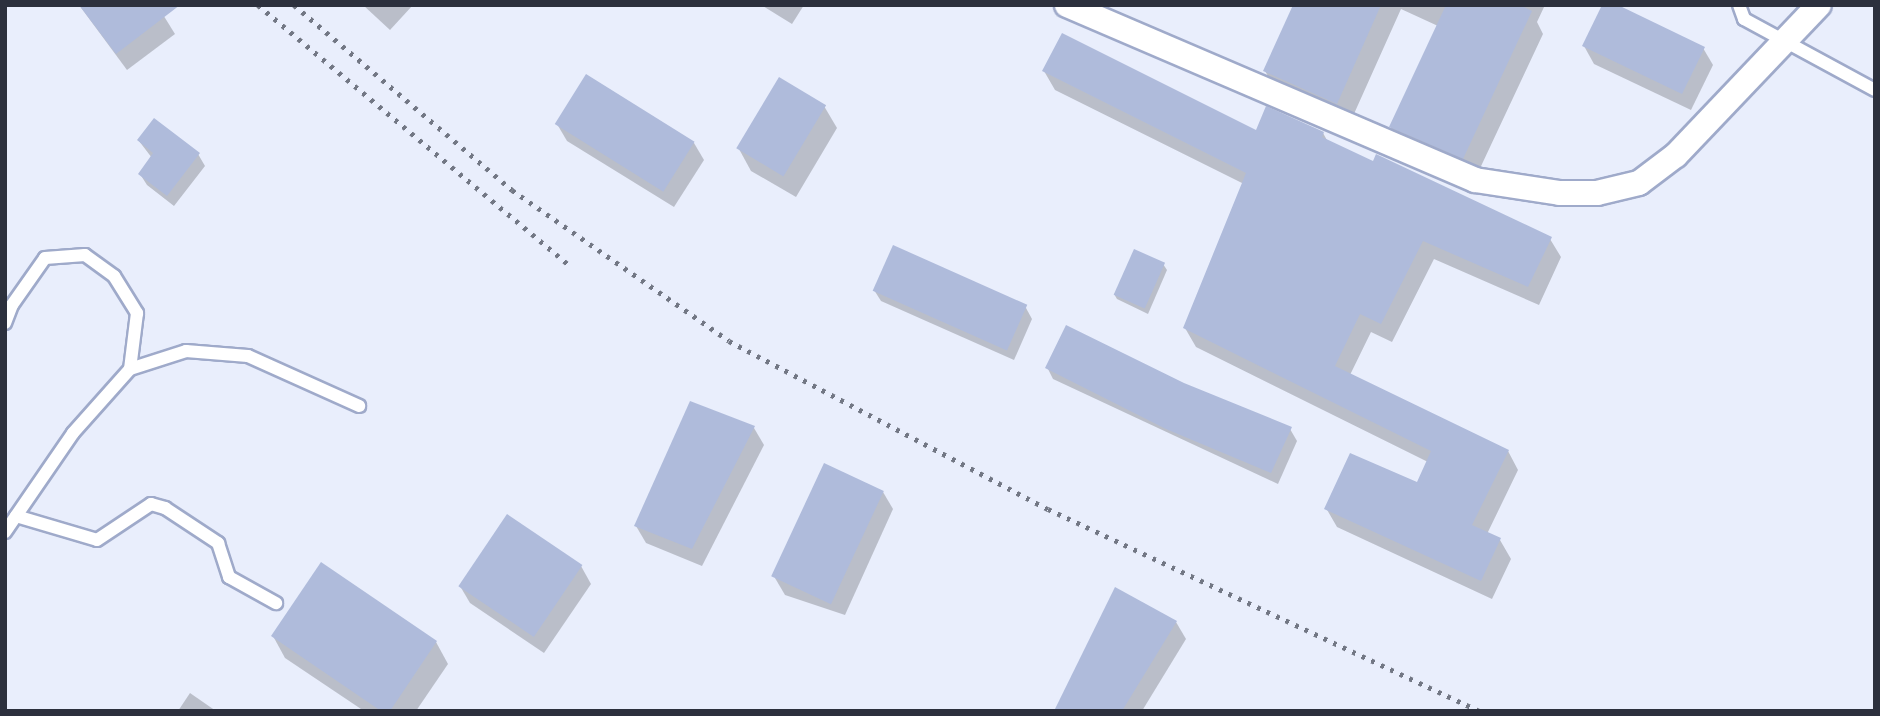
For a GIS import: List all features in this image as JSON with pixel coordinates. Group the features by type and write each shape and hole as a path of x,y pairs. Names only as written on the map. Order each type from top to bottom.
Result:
{"street":[{"path":"1067,5 1475,180 1560,193 1597,193 1639,183 1676,155 1788,41 1818,5"}],"lane":[{"path":"1739,5 1744,19 1875,90"},
{"path":"5,323 12,305 45,258 85,255 114,276 137,313 131,369"},
{"path":"5,533 73,433 131,369 187,351 248,356 359,406"},
{"path":"16,516 97,540 151,504 165,509 218,543 229,577 276,603"}],"building":[{"path":"79,5 180,5 116,54"},
{"path":"1293,5 1381,5 1337,104 1263,71"},
{"path":"1446,5 1520,5 1532,11 1463,159 1389,127"},
{"path":"1602,5 1618,5 1705,47 1682,94 1582,46"},
{"path":"1062,33 1256,130 1266,106 1324,132 1322,137 1373,161 1376,154 1552,237 1528,287 1423,241 1381,324 1360,314 1335,366 1509,450 1472,525 1501,538 1481,581 1324,509 1350,453 1417,482 1431,451 1183,328 1246,173 1042,71"},
{"path":"586,74 695,142 663,192 555,124"},
{"path":"779,77 826,105 783,176 736,148"},
{"path":"154,118 200,153 167,196 138,174 153,153 137,140"},
{"path":"893,245 1027,305 1007,350 873,291"},
{"path":"1134,249 1165,263 1145,309 1114,295"},
{"path":"1066,325 1184,383 1292,427 1271,473 1166,429 1045,368"},
{"path":"690,401 755,426 692,549 634,526"},
{"path":"824,463 884,491 831,604 771,576"},
{"path":"507,514 582,565 534,637 458,586"},
{"path":"321,562 437,641 390,711 381,711 271,636"},
{"path":"1115,587 1177,621 1122,711 1054,711"}],"railway":[{"path":"258,5 568,264"},
{"path":"294,5 512,190 729,341 1048,509 1480,711"}]}
